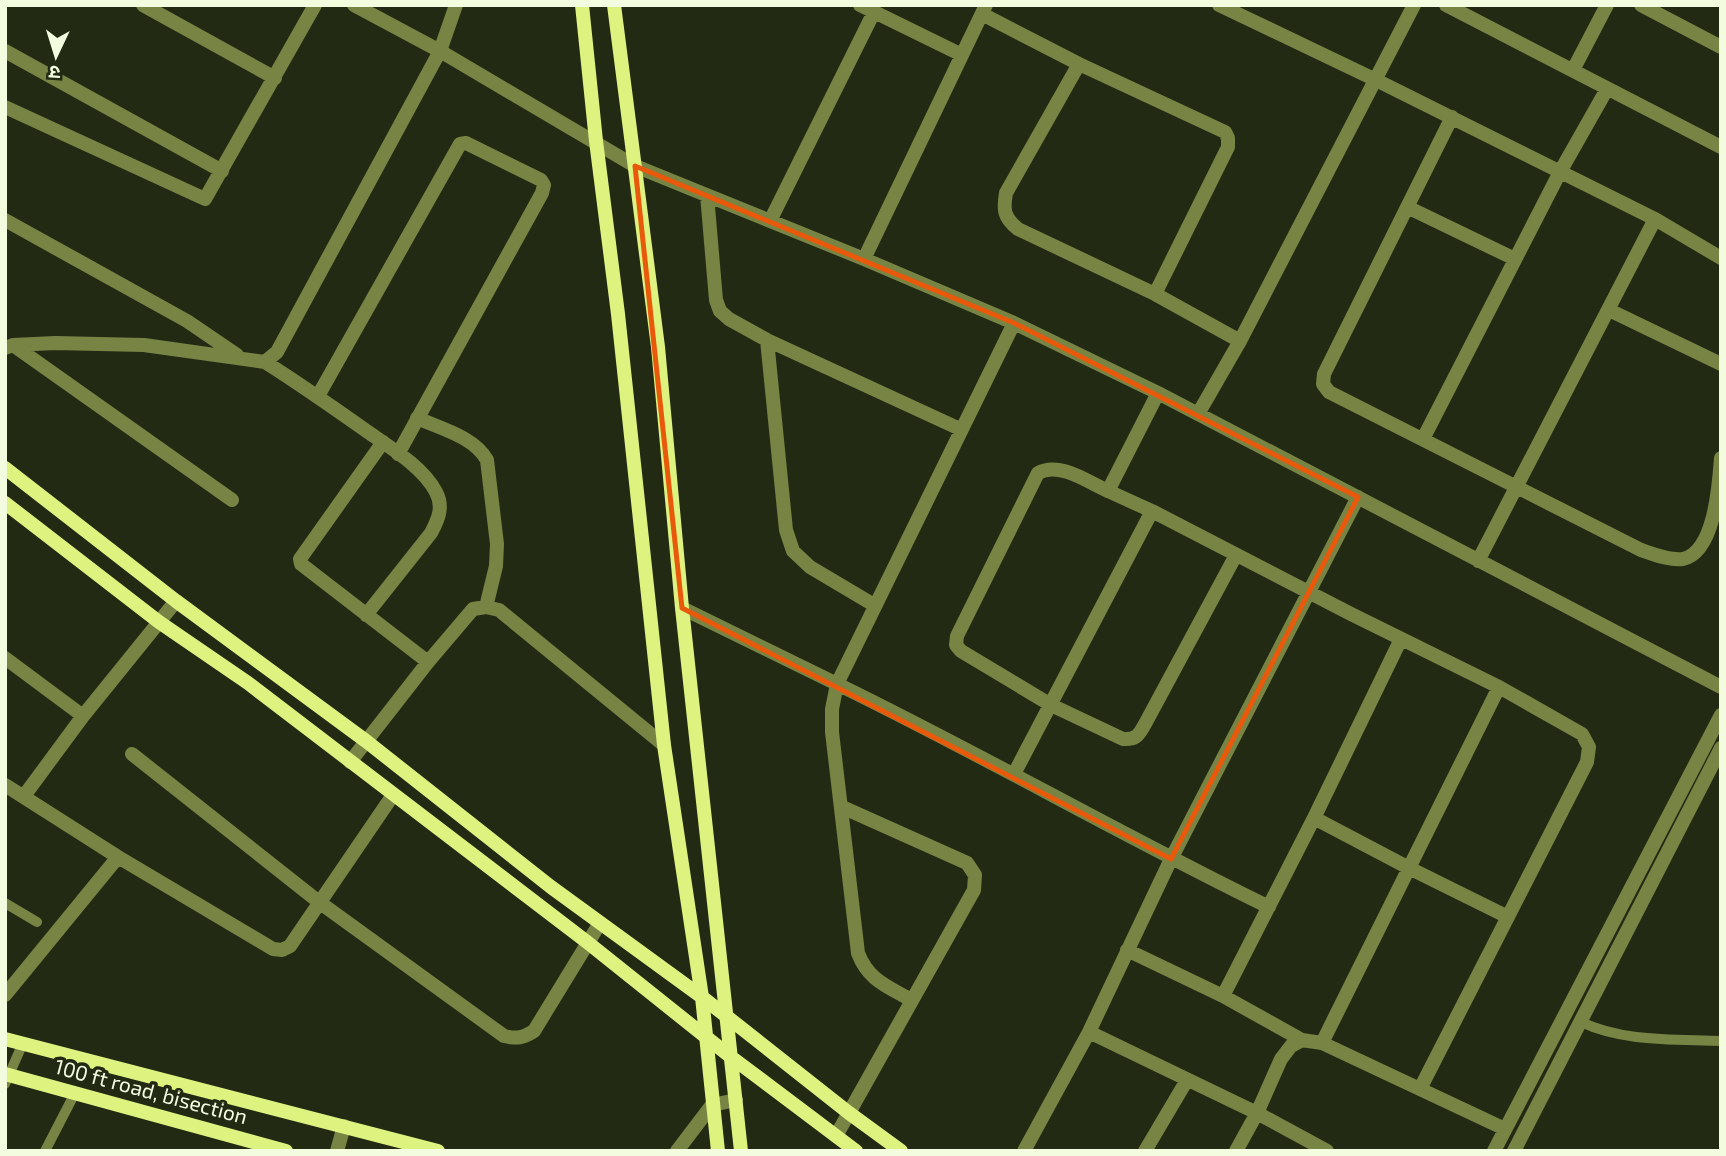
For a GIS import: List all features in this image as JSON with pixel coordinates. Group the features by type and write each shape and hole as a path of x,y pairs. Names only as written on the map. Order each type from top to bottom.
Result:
{"street":[{"path":"143,5 275,78"},
{"path":"5,107 201,199 208,198 315,5"},
{"path":"354,5 440,51 635,166 1014,323 1158,393 1721,687"},
{"path":"265,362 277,352 440,51 456,5"},
{"path":"582,5 664,745 702,997 718,1151"},
{"path":"614,5 658,347 682,608 741,1151"},
{"path":"1219,5 1452,117 1655,219 1721,258"},
{"path":"1198,414 1241,341 1414,5"},
{"path":"1446,5 1721,147"},
{"path":"1573,70 1607,5"},
{"path":"1641,5 1721,47"},
{"path":"770,221 867,8 962,55"},
{"path":"864,259 984,10 1079,64 1225,132 1228,138 1224,155 1155,294"},
{"path":"5,51 222,171"},
{"path":"1079,64 1006,193 1003,210 1009,222 1018,229 1155,294 1241,341"},
{"path":"1423,439 1560,172 1607,89"},
{"path":"1452,117 1324,374 1323,384 1329,392 1640,550 1681,559 1694,555 1705,539 1713,517 1721,458"},
{"path":"318,396 456,149 466,143 541,180 544,185 542,193 398,454"},
{"path":"707,195 716,300 720,311 767,340 960,429"},
{"path":"1407,206 1515,259"},
{"path":"1478,561 1655,219"},
{"path":"5,220 187,321 241,358"},
{"path":"1609,310 1721,364"},
{"path":"911,1000 876,980 864,968 858,953 832,732 832,709 837,684 874,605 1014,323"},
{"path":"767,340 786,530 793,551 810,567 874,605"},
{"path":"9,347 55,343 144,345 265,362 383,442 419,470 436,492 440,505 438,519 431,533 366,615"},
{"path":"9,347 232,500"},
{"path":"1108,491 1158,393"},
{"path":"417,418 469,441 481,449 487,460 497,544 496,566 486,607"},
{"path":"383,442 300,559 302,568 428,662"},
{"path":"5,468 176,601 366,741 600,923 702,997 901,1151"},
{"path":"1236,555 1139,735 1132,740 1123,740 1051,705 961,651 956,645 957,636 1038,473 1047,468 1058,468 1152,511 1499,687 1582,734 1589,747 1587,762 1420,1089"},
{"path":"1024,1151 1088,1032 1171,859 1358,497"},
{"path":"5,503 159,622 248,683 587,942 705,1038 856,1151"},
{"path":"1014,774 1152,511"},
{"path":"24,796 83,716 176,601"},
{"path":"350,762 473,609 486,607 499,610 664,745"},
{"path":"682,608 929,729 1171,859 1269,907"},
{"path":"1223,996 1401,639"},
{"path":"5,658 83,716"},
{"path":"1322,1043 1499,687"},
{"path":"1494,1151 1721,715"},
{"path":"1514,1151 1721,748"},
{"path":"132,754 319,902 504,1036 515,1039 534,1031 600,923"},
{"path":"5,785 118,857 273,949 282,950 290,946 393,795"},
{"path":"836,1136 974,890 975,875 967,863 842,807"},
{"path":"1314,818 1508,917"},
{"path":"5,995 118,857"},
{"path":"1127,950 1223,996 1302,1040 1322,1043 1505,1129"},
{"path":"1088,1032 1327,1151"},
{"path":"5,1039 438,1151"},
{"path":"1236,1151 1257,1114 1281,1059 1291,1046 1302,1040"},
{"name":"100 ft road, bisection","path":"7,1078 75,1093 286,1151"},
{"path":"1145,1151 1187,1080"},
{"path":"677,1151 712,1105 736,1100"},
{"path":"337,1151 344,1126"}],"lane":[{"path":"5,903 37,922"},
{"path":"1581,1022 1606,1033 1625,1036 1721,1041"},
{"path":"7,1078 23,1043"},
{"path":"45,1151 75,1093"}],"highlighted area":[{"path":"635,166 1014,323 1358,497 1171,859 682,608"}]}
